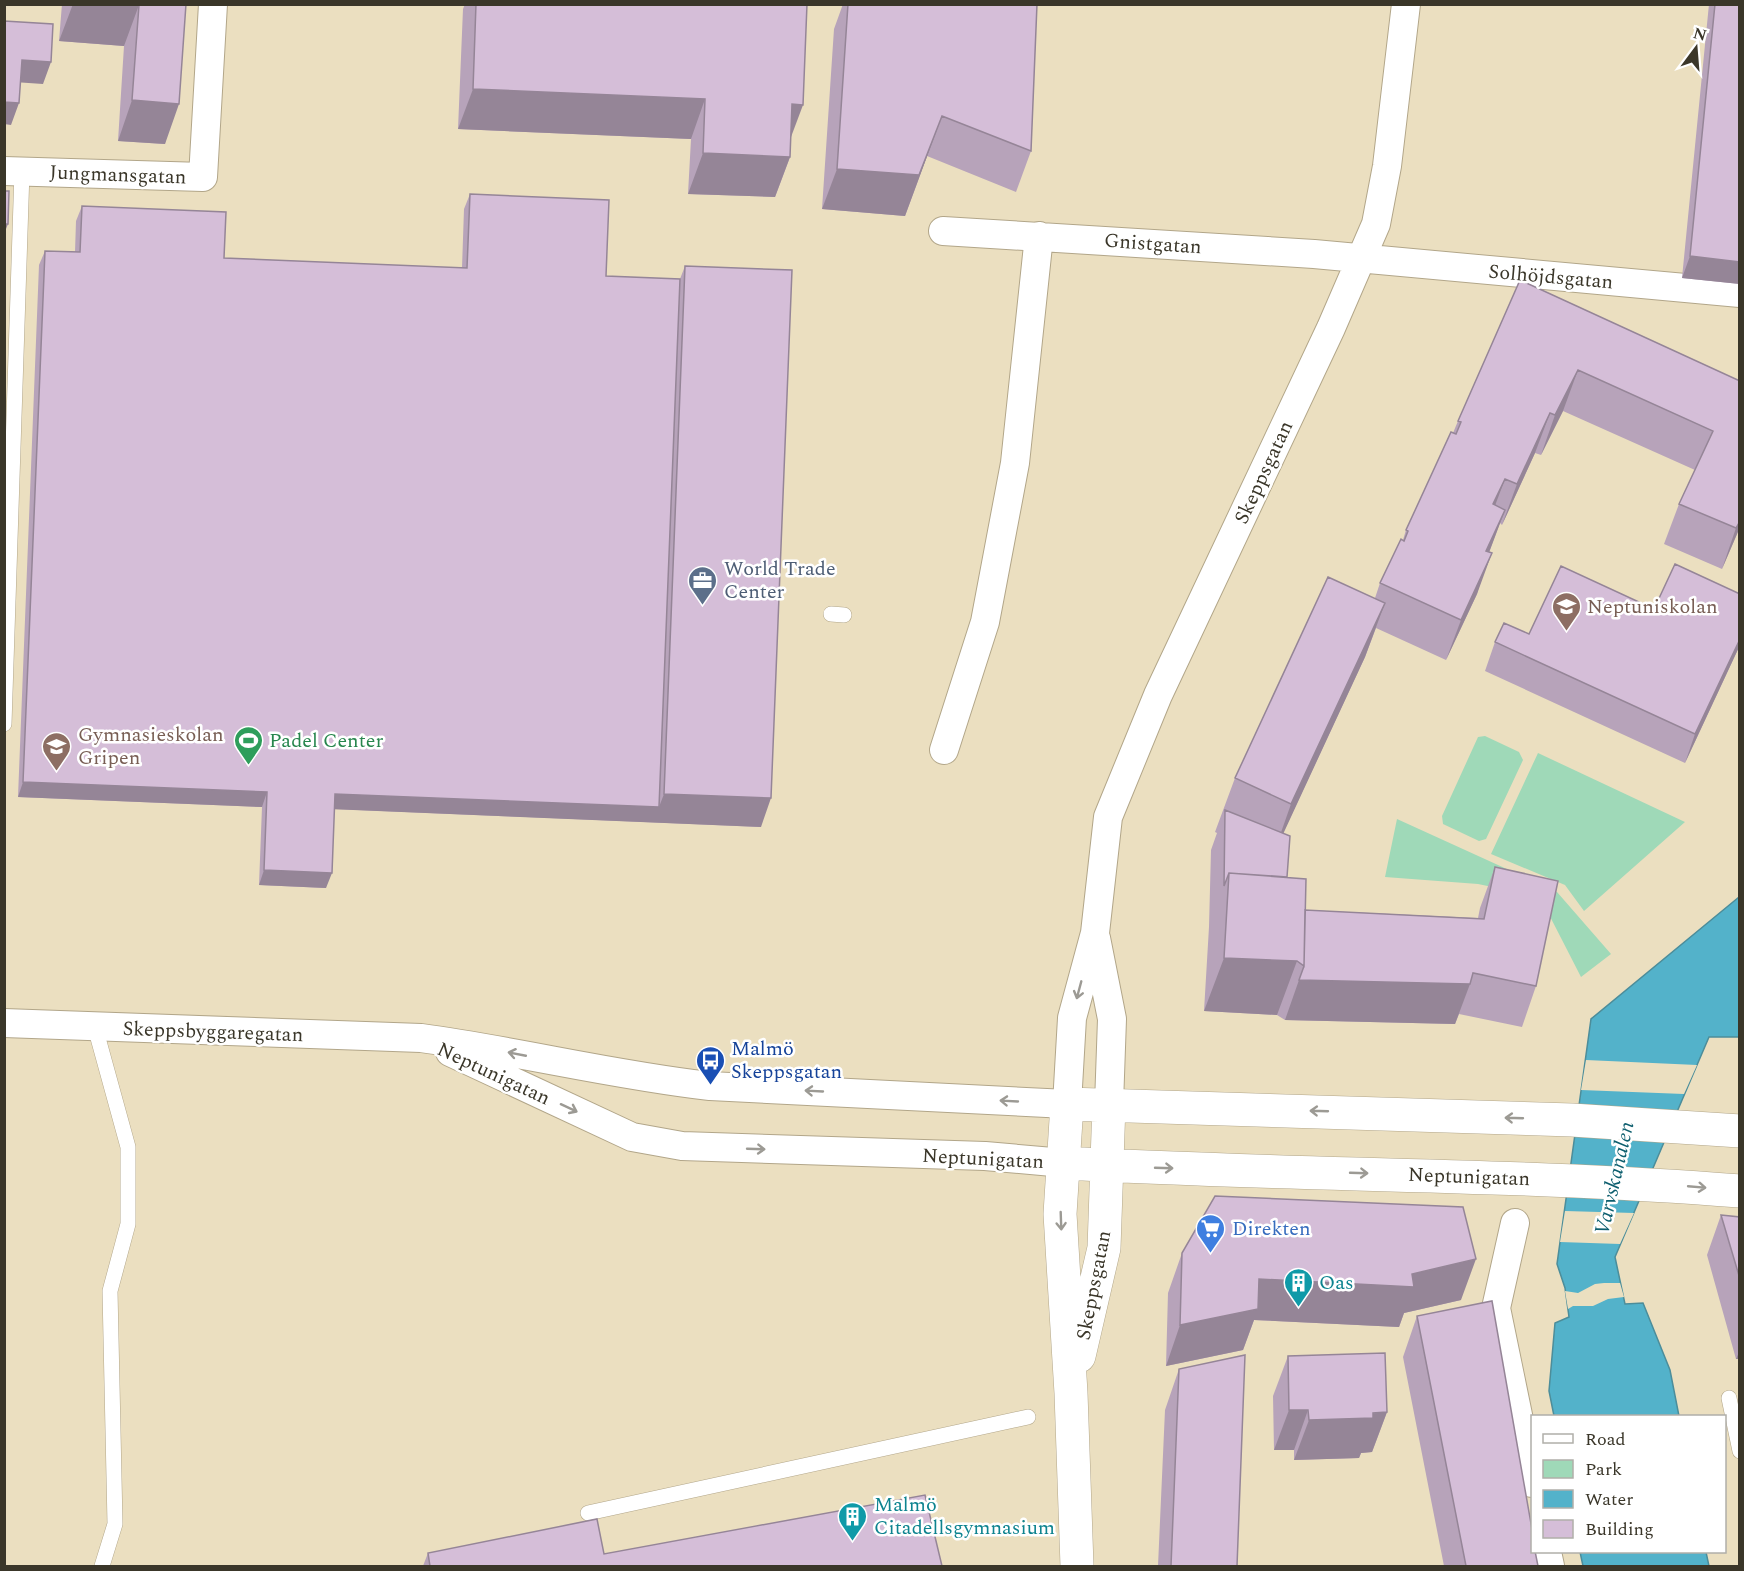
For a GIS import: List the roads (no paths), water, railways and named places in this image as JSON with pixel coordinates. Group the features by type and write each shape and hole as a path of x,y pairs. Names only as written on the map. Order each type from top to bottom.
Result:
{"street":[{"name":"Jungmansgatan","path":"13,171 203,177 213,4"},
{"name":"Skeppsgatan","path":"1095,933 1108,817 1158,695 1362,259 1376,224 1388,166 1406,4"},
{"name":"Gnistgatan","path":"943,231 1362,259"},
{"path":"944,750 985,622 1013,474 1039,236"},
{"name":"Solhöjdsgatan","path":"1362,259 1740,293"},
{"path":"1067,1104 1072,1017 1095,933"},
{"path":"1095,933 1112,1019 1109,1104"},
{"name":"Skeppsbyggaregatan","path":"4,1023 421,1038"},
{"name":"Neptunigatan","path":"421,1038 654,1080 710,1086 1067,1104 1572,1120 1740,1131"},
{"name":"Neptunigatan","path":"421,1038 632,1137 682,1146 985,1156 1106,1165 1565,1179 1740,1191"},
{"name":"Skeppsgatan","path":"1067,1104 1060,1214 1071,1393 1077,1566"},
{"name":"Skeppsgatan","path":"1071,1393 1104,1248 1109,1104"},
{"path":"1515,1223 1496,1308 1531,1474"}],"lane":[{"path":"4,724 13,171"},
{"path":"96,1027 128,1147 128,1224 110,1291 115,1524 102,1566"},
{"path":"1729,1398 1740,1451"},
{"path":"588,1513 1028,1417"}],"water":[{"name":"Varvskanalen","path":"1739,897 1739,1037 1709,1037 1615,1257 1625,1304 1643,1303 1670,1370 1679,1415 1554,1415 1549,1391 1555,1323 1569,1317 1565,1288 1557,1264 1591,1019"},
{"path":"1580,1553 1706,1553 1709,1566 1583,1566"}],"place":[{"name":"World Trade Center","path":"703,606"},
{"name":"Neptuniskolan","path":"1566,632"},
{"name":"Padel Center","path":"248,766"},
{"name":"Gymnasieskolan Gripen","path":"57,772"},
{"name":"Malmö Skeppsgatan","path":"710,1086"},
{"name":"Direkten","path":"1211,1254"},
{"name":"Oas","path":"1298,1308"},
{"name":"Malmö Citadellsgymnasium","path":"853,1542"}]}
